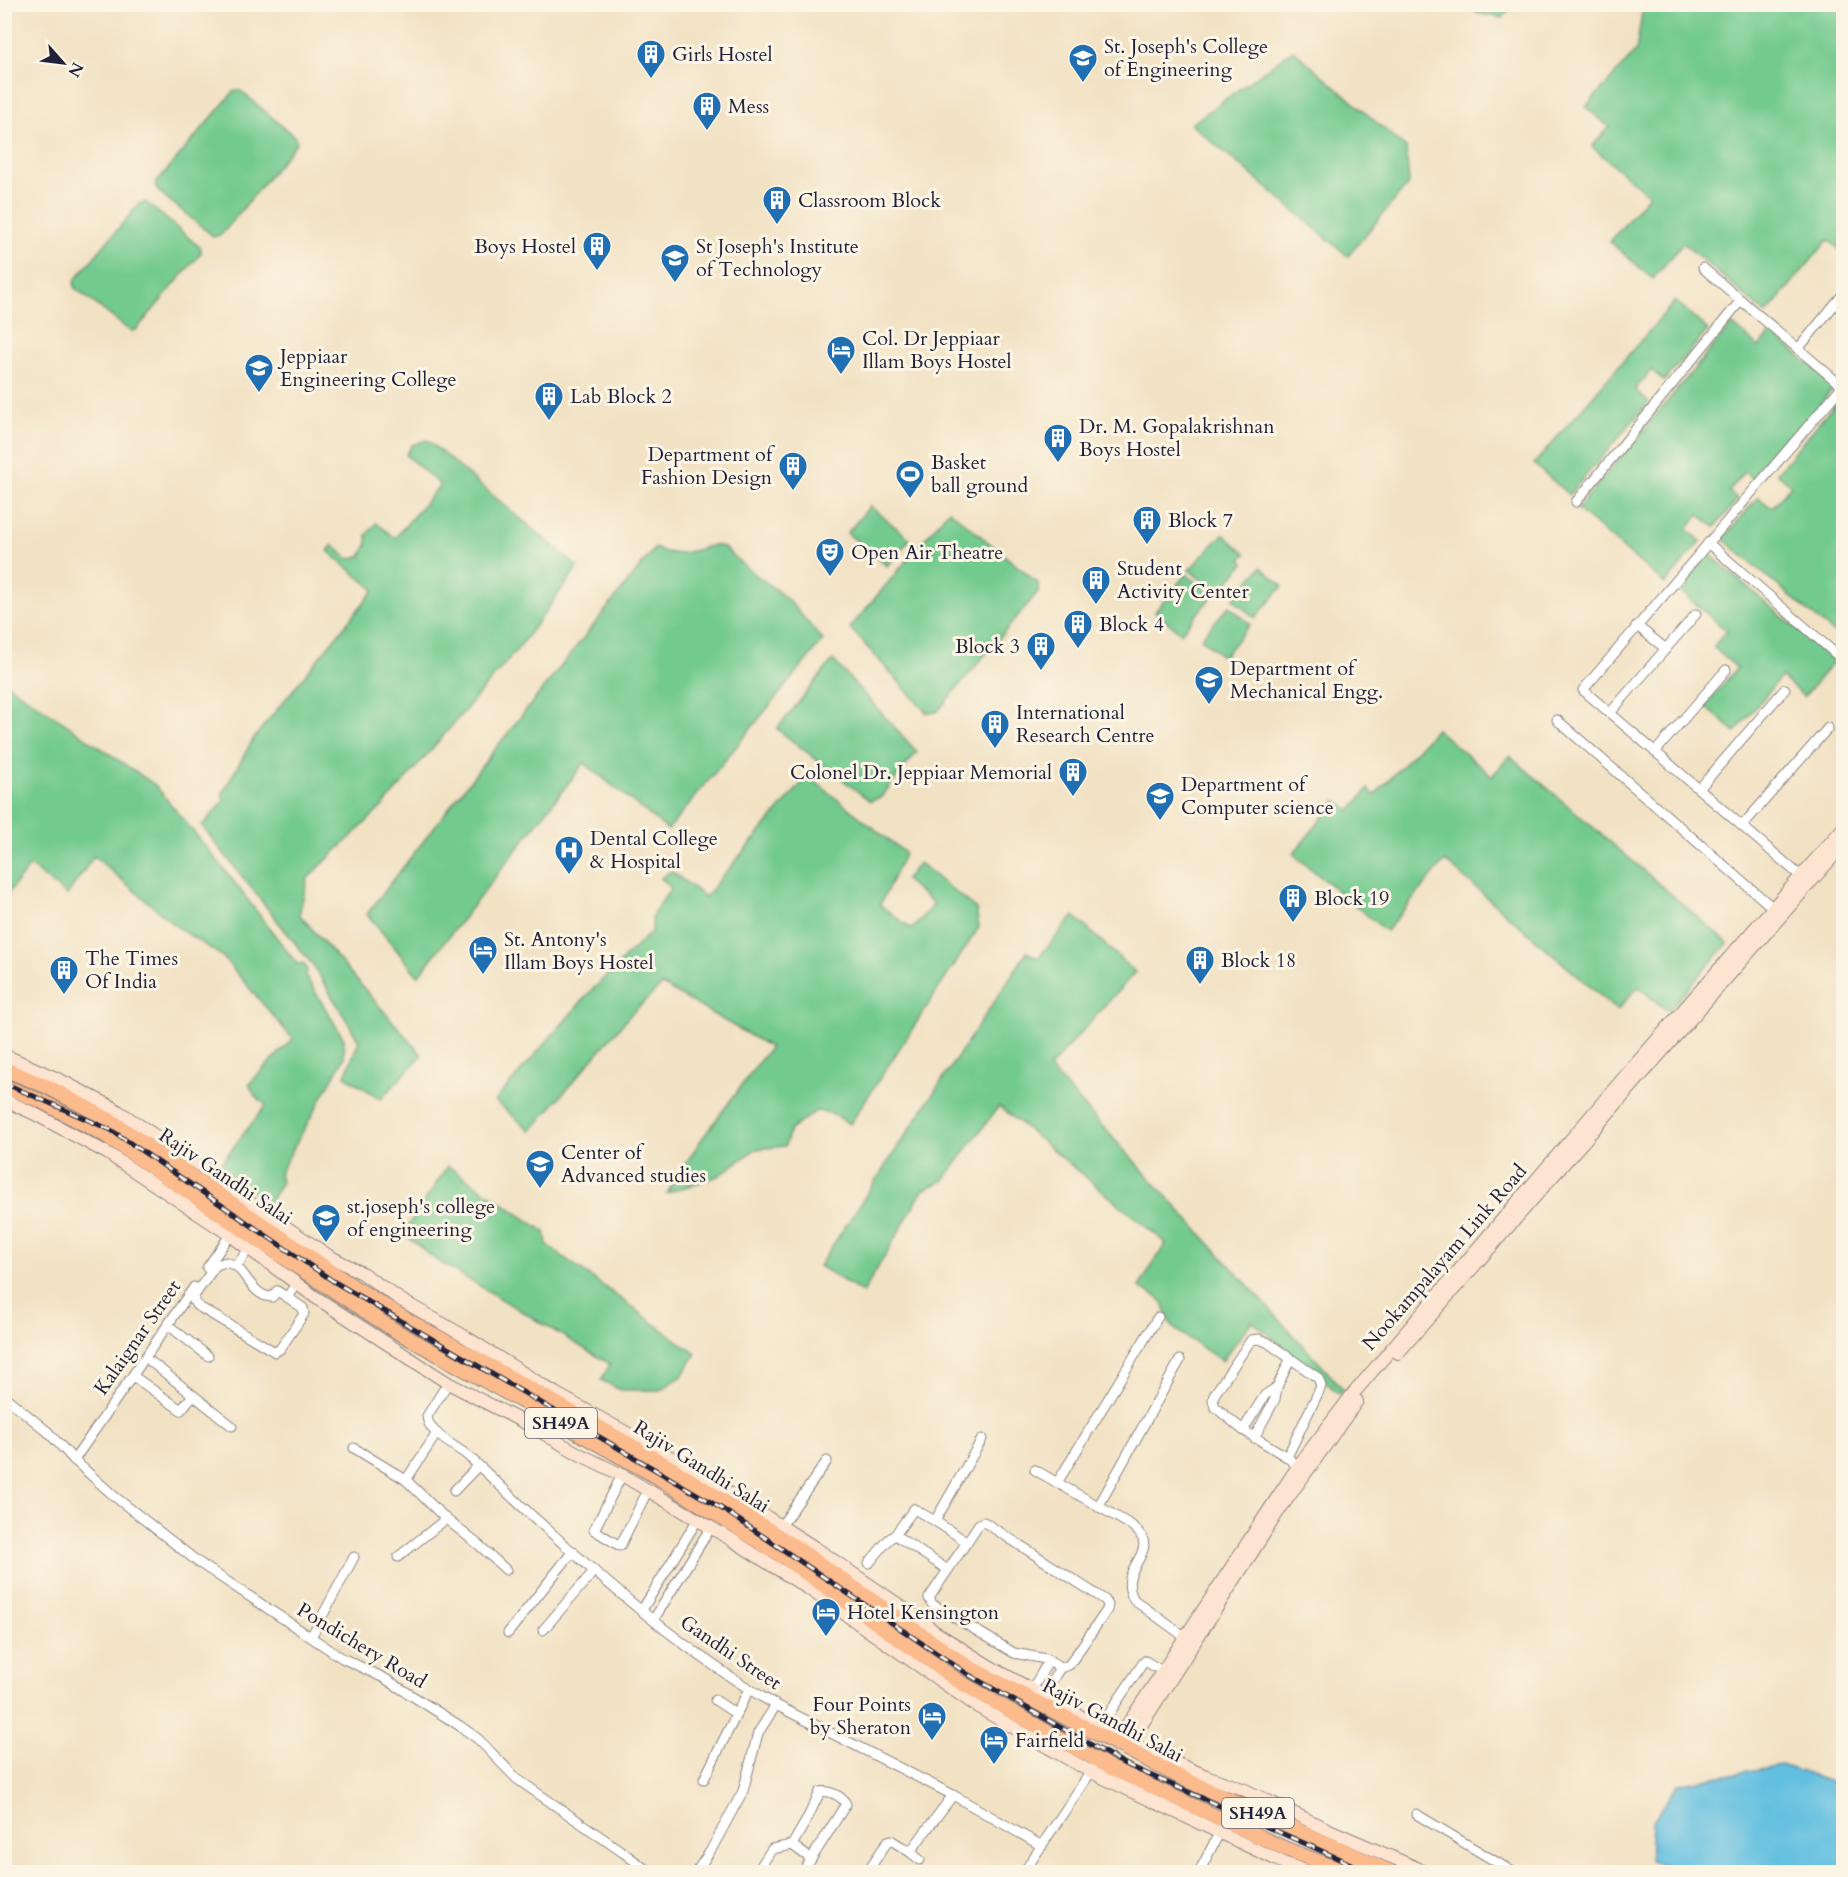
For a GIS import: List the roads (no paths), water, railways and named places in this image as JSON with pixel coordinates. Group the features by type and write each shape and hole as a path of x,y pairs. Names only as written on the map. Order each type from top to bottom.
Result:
{"main road":[{"name":"Rajiv Gandhi Salai","path":"4,1069 48,1087 113,1122 354,1287 404,1318 668,1466 794,1546 967,1666 1122,1744 1182,1778 1390,1872"},
{"name":"Rajiv Gandhi Salai","path":"4,1086 41,1101 105,1135 396,1331 667,1483 785,1558 958,1681 1094,1766 1223,1826 1346,1872"},
{"path":"268,1246 277,1234"}],"street":[{"path":"1703,268 1843,385 1583,690 1805,880"},
{"path":"1798,349 1844,293"},
{"path":"1576,502 1741,300"},
{"path":"1708,543 1844,661"},
{"path":"1610,713 1696,614"},
{"path":"1637,626 1666,650"},
{"path":"1655,752 1726,670"},
{"path":"1699,789 1785,689"},
{"path":"1557,720 1773,908"},
{"path":"1742,826 1828,728"},
{"name":"Nookampalayam Link Road","path":"1122,1744 1278,1512 1361,1395 1805,880 1844,826"},
{"name":"Nookampalayam Link Road","path":"1122,1744 1162,1671 1298,1466 1360,1385 1618,1084 1773,908 1844,844"},
{"path":"4,1055 112,1107 207,1170 249,1202 329,1256 362,1273 401,1300 555,1393 690,1468 859,1577 932,1630 989,1666 1100,1727 1122,1744 1245,1790 1426,1872"},
{"path":"4,1100 107,1153 448,1383 622,1475 711,1527 812,1591 978,1707 1094,1766 1024,1872"},
{"name":"Kalaignar Street","path":"74,1460 230,1235"},
{"path":"236,1266 249,1249"},
{"path":"226,1262 236,1266 246,1275 251,1286 267,1297 272,1297 277,1291 287,1297 303,1308 304,1314 280,1349 273,1352 196,1305 194,1301 194,1296 216,1265 226,1262"},
{"path":"287,1297 297,1283"},
{"path":"1057,1483 1158,1317"},
{"path":"168,1325 208,1356"},
{"path":"1287,1456 1321,1386 1318,1378 1267,1342 1259,1339 1251,1340 1214,1395 1215,1407 1243,1431 1287,1456 1298,1466"},
{"path":"1098,1507 1180,1360"},
{"path":"1254,1438 1275,1399 1277,1387 1290,1360"},
{"path":"151,1362 232,1426"},
{"path":"133,1376 181,1410 194,1395"},
{"path":"406,1480 437,1434 427,1416 448,1383"},
{"path":"1243,1431 1265,1395 1277,1387"},
{"name":"Pondichery Road","path":"4,1396 48,1432 74,1460 122,1502 198,1562 342,1658 384,1678 460,1726 478,1739 517,1779 649,1872"},
{"name":"Gandhi Street","path":"437,1434 478,1466 594,1571 683,1643 749,1689 953,1795 1042,1846"},
{"path":"935,1521 982,1439"},
{"path":"354,1448 406,1480 446,1519 506,1570"},
{"path":"781,1526 827,1461"},
{"path":"454,1491 478,1466"},
{"path":"1035,1470 1141,1532 1144,1547 1128,1585 1134,1600 1185,1637"},
{"path":"622,1475 594,1530 620,1546 648,1490"},
{"path":"869,1563 895,1535 914,1509 967,1542"},
{"path":"398,1557 446,1519"},
{"path":"642,1610 698,1519"},
{"path":"1043,1696 1060,1668 1069,1665 1107,1610 1108,1605 1105,1600 989,1524 984,1522 979,1524 929,1598 932,1604 1014,1653 1046,1659 1060,1668"},
{"path":"654,1619 711,1527"},
{"path":"895,1535 948,1570"},
{"path":"508,1633 573,1551"},
{"path":"310,1637 354,1557"},
{"path":"543,1630 594,1571"},
{"path":"1100,1727 1145,1661 1162,1671"},
{"path":"1032,1690 1048,1662"},
{"path":"704,1779 749,1689"},
{"path":"715,1700 736,1714"},
{"path":"696,1872 717,1840 743,1791 758,1733 776,1705"},
{"path":"792,1845 820,1792 826,1791 844,1799 846,1804 803,1872"},
{"path":"910,1852 953,1795"},
{"path":"1416,1814 1512,1872"},
{"path":"1199,1872 1223,1826 1284,1863 1308,1872"},
{"path":"867,1872 891,1840 920,1860"},
{"path":"757,1872 772,1849 792,1845 811,1859"}],"water":[{"path":"1781,1765 1843,1786 1843,1872 1688,1872 1650,1860 1652,1823 1678,1784"}],"railway":[{"path":"4,1083 111,1130 333,1281 724,1510 969,1675 1125,1764 1369,1872"}],"place":[{"name":"Girls Hostel","path":"651,80"},
{"name":"St. Joseph's College of Engineering","path":"1083,84"},
{"name":"Mess","path":"707,132"},
{"name":"Classroom Block","path":"777,226"},
{"name":"Boys Hostel","path":"597,272"},
{"name":"St Joseph's Institute of Technology","path":"675,284"},
{"name":"Col. Dr Jeppiaar Illam Boys Hostel","path":"841,376"},
{"name":"Jeppiaar Engineering College","path":"259,394"},
{"name":"Lab Block 2","path":"549,422"},
{"name":"Dr. M. Gopalakrishnan Boys Hostel","path":"1058,464"},
{"name":"Department of Fashion Design","path":"793,492"},
{"name":"Basket ball ground","path":"910,500"},
{"name":"Block 7","path":"1147,546"},
{"name":"Open Air Theatre","path":"830,578"},
{"name":"Student Activity Center","path":"1096,606"},
{"name":"Block 4","path":"1078,650"},
{"name":"Block 3","path":"1041,672"},
{"name":"Department of Mechanical Engg.","path":"1209,706"},
{"name":"International Research Centre","path":"995,750"},
{"name":"Colonel Dr. Jeppiaar Memorial","path":"1073,798"},
{"name":"Department of Computer science","path":"1160,822"},
{"name":"Dental College & Hospital","path":"569,876"},
{"name":"Block 19","path":"1293,924"},
{"name":"St. Antony's Illam Boys Hostel","path":"483,976"},
{"name":"Block 18","path":"1200,986"},
{"name":"The Times Of India","path":"64,996"},
{"name":"Center of Advanced studies","path":"540,1190"},
{"name":"st.joseph's college of engineering","path":"326,1244"},
{"name":"Hotel Kensington","path":"826,1638"},
{"name":"Four Points by Sheraton","path":"932,1742"},
{"name":"Fairfield","path":"994,1766"}]}
